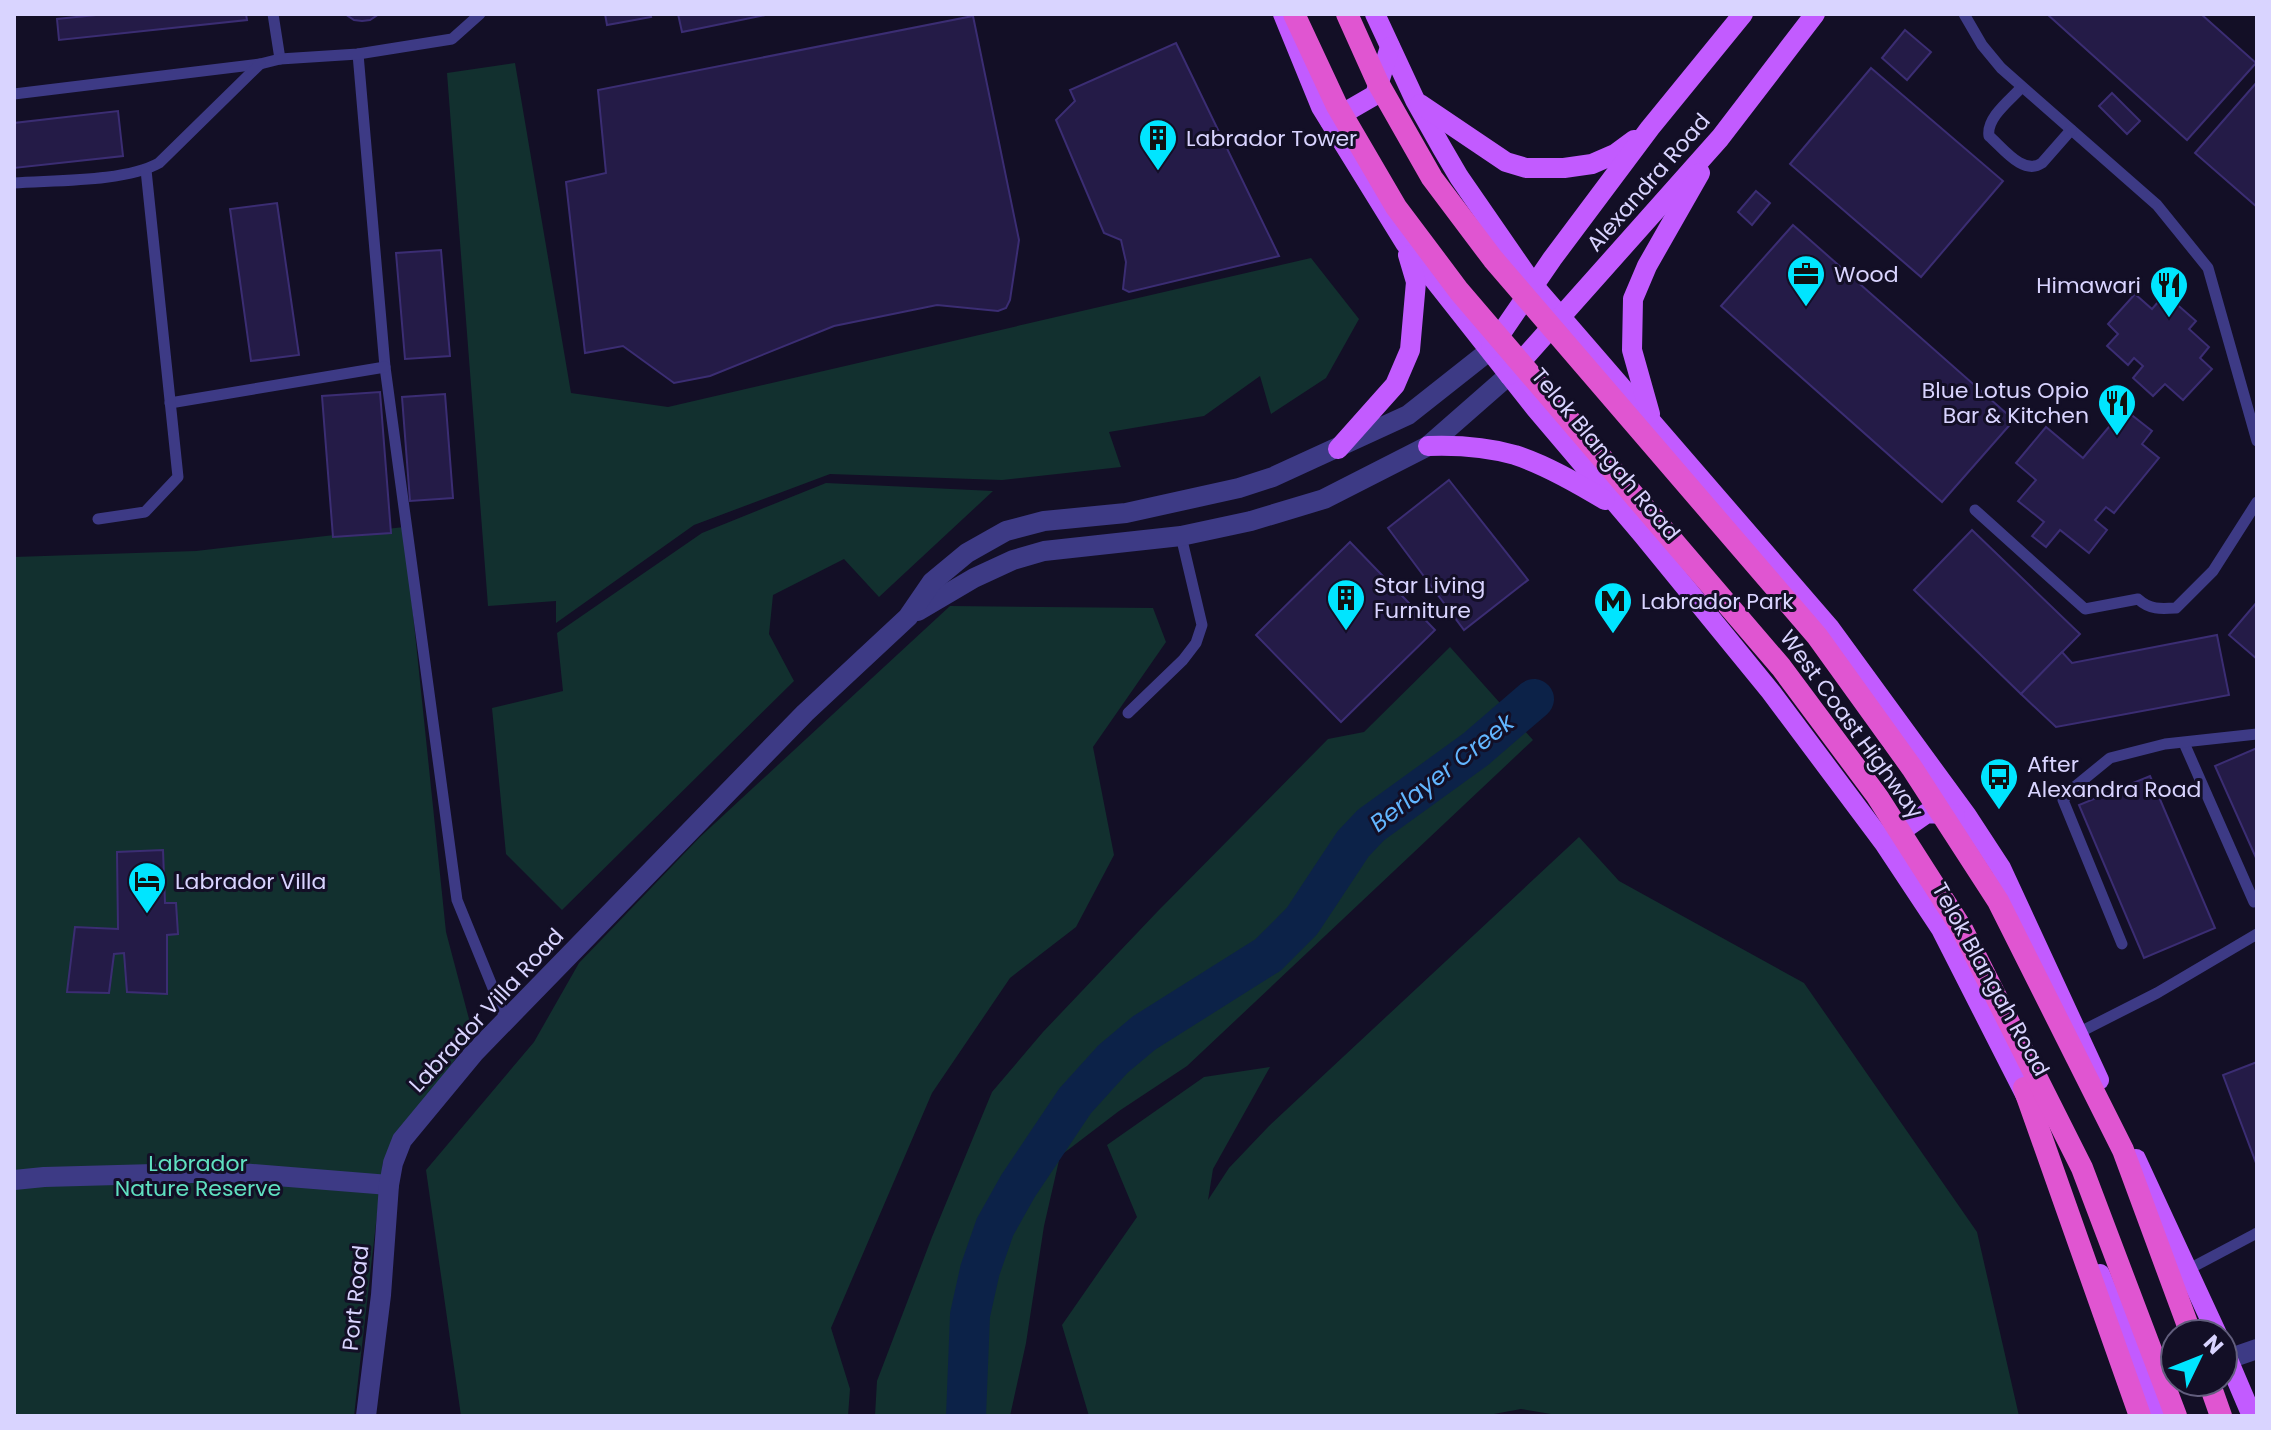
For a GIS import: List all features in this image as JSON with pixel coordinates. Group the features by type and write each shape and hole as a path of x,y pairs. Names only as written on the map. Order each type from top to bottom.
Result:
{"highway":[{"name":"West Coast Highway","path":"1294,14 1337,106 1396,207 1459,291 1781,667 1877,796 1953,916 2082,1168 2176,1416"},
{"name":"West Coast Highway","path":"1347,14 1378,83 1432,178 1493,259 1817,636 1912,768 1998,901 2123,1150 2185,1318"},
{"path":"2024,1088 2140,1416"}],"main road":[{"path":"1283,14 1321,107 1405,243 1416,282 1410,350 1395,385 1338,449"},
{"path":"1375,14 1415,100 1459,177 1535,287 1829,627 1967,816 2001,868 2210,1318"},
{"name":"Alexandra Road","path":"1489,351 1552,259 1650,128 1743,14"},
{"name":"Alexandra Road","path":"1509,375 1720,138 1815,14"},
{"path":"1330,121 1375,95 1390,47"},
{"path":"1415,100 1506,162 1526,168 1592,164 1615,154 1650,128"},
{"path":"1652,421 1632,350 1633,299 1647,266 1720,138"},
{"name":"Telok Blangah Road","path":"1405,243 1489,351 1771,692 1884,843 1941,929 2024,1088 2158,1416"},
{"path":"1428,446 1454,446 1516,455 1570,480 1619,508"},
{"path":"1884,843 1927,813 1967,816"},
{"path":"2239,1385 2252,1416"}],"street":[{"name":"Labrador Villa Road","path":"908,617 932,582 967,553 1006,531 1044,521 1126,513 1239,488 1273,477 1408,415 1489,351"},
{"name":"Labrador Villa Road","path":"389,1185 402,1140 474,1053 805,713 908,617 943,595 1013,560 1044,551 1176,537 1251,521 1324,499 1428,446 1509,375"},
{"path":"1159,506 1140,524 1146,532 1176,537"},
{"path":"14,1180 228,1172 389,1185"},
{"name":"Port Road","path":"366,1416 381,1295 389,1185"}],"lane":[{"path":"273,14 280,59"},
{"path":"14,94 280,59 358,54 452,39 480,14"},
{"path":"1964,14 1982,45 2001,68 2157,205 2208,268 2257,441"},
{"path":"358,54 385,367 457,900 506,1020"},
{"path":"14,183 125,175 146,170 159,163 260,64"},
{"path":"2021,88 1991,122 1987,131 1989,136 2025,166 2036,167 2071,130"},
{"path":"98,519 145,512 178,477 146,170"},
{"path":"170,403 385,367"},
{"path":"1975,510 2085,609 2138,599 2146,606 2158,609 2176,608 2213,571 2257,502"},
{"path":"1128,713 1183,660 1196,643 1202,625 1176,537"},
{"path":"2122,944 2063,800 2110,758 2151,747 2257,734"},
{"path":"2184,743 2254,902"},
{"path":"2078,1033 2157,993 2257,934"},
{"path":"2187,1270 2257,1233"}],"green space":[{"path":"515,63 571,393 668,407 1311,258 1359,319 1326,378 1271,414 1260,376 1204,416 1109,432 1121,467 1002,480 830,474 694,525 556,623 556,601 488,606 447,73"},
{"path":"826,483 993,491 879,597 844,559 773,595 769,634 794,681 562,910 506,854 492,708 563,691 557,633 702,533"},
{"name":"Labrador Nature Reserve","path":"404,527 446,932 473,1034 383,1162 354,1416 14,1416 14,557 196,551"},
{"path":"950,606 1153,608 1166,642 1093,747 1114,855 1076,927 1010,978 932,1093 831,1328 850,1389 848,1416 461,1416 426,1170 534,1042 579,963 700,837"},
{"path":"1450,647 1533,740 1187,1066 1119,1111 1060,1156 1044,1226 1026,1343 1010,1416 875,1416 877,1381 992,1092 1043,1032 1158,911 1328,739 1364,732"},
{"path":"1579,837 1619,881 1804,983 1977,1232 2019,1416 1563,1416 1521,1409 1483,1416 1089,1416 1062,1325 1137,1217 1107,1145 1204,1077 1270,1067 1213,1169 1208,1200 1229,1168 1269,1126"}],"building":[{"path":"106,14 246,14 247,20 59,40 57,19"},
{"path":"345,14 379,14 362,21"},
{"path":"605,14 650,14 651,17 607,25"},
{"path":"678,14 770,14 682,32"},
{"path":"2047,14 2201,14 2256,63 2187,140"},
{"path":"973,16 1019,240 1010,300 1006,308 998,311 937,305 834,326 710,376 674,383 623,346 585,353 566,182 606,173 598,90"},
{"path":"1905,30 1931,52 1907,80 1882,58"},
{"name":"Labrador Tower","path":"1176,43 1279,256 1129,292 1123,289 1126,262 1121,240 1104,233 1056,120 1075,101 1070,90"},
{"path":"1871,68 2003,181 1921,277 1790,164"},
{"path":"2257,82 2257,207 2195,153"},
{"path":"2112,93 2140,121 2127,134 2099,106"},
{"path":"118,111 123,156 14,168 14,123"},
{"path":"1756,191 1770,203 1752,225 1738,212"},
{"path":"277,203 299,355 251,361 230,209"},
{"path":"1793,225 2014,420 1942,502 1721,306"},
{"path":"441,250 450,356 405,359 396,253"},
{"path":"2135,294 2152,309 2165,294 2196,321 2189,329 2209,347 2200,358 2212,369 2183,400 2165,384 2153,396 2133,378 2143,366 2134,358 2128,365 2107,346 2118,334 2108,324"},
{"path":"380,392 391,533 333,537 322,396"},
{"path":"445,394 453,498 410,501 402,397"},
{"path":"2124,409 2152,431 2142,444 2159,458 2114,513 2106,507 2095,520 2107,530 2089,553 2060,530 2046,547 2032,536 2044,522 2018,501 2036,480 2016,463 2046,427 2083,458"},
{"path":"1449,480 1528,580 1464,630 1388,528"},
{"path":"1972,530 2080,634 2021,694 1914,590"},
{"name":"Star Living Furniture","path":"1350,542 1435,630 1341,722 1256,635"},
{"path":"2257,602 2257,659 2229,635"},
{"path":"2217,635 2229,695 2056,727 2021,694 2062,652 2072,663"},
{"path":"2257,748 2257,860 2215,766"},
{"path":"2150,776 2215,928 2144,958 2079,805"},
{"name":"Labrador Villa","path":"163,850 165,903 176,903 178,934 167,935 167,994 127,992 124,953 114,954 109,993 67,992 75,927 118,929 117,852"},
{"path":"2257,1062 2257,1162 2256,1163 2223,1075"}],"waterway":[{"name":"Berlayer Creek","path":"966,1416 970,1315 980,1270 995,1227 1018,1186 1075,1101 1113,1059 1144,1033 1268,955 1302,921 1353,844 1371,825 1476,749 1534,699"}],"place":[{"name":"Labrador Tower","path":"1158,172"},
{"name":"Wood","path":"1806,308"},
{"name":"Himawari","path":"2169,319"},
{"name":"Blue Lotus Opio Bar & Kitchen","path":"2117,437"},
{"name":"Star Living Furniture","path":"1346,632"},
{"name":"Labrador Park","path":"1613,635"},
{"name":"After Alexandra Road","path":"1999,811"},
{"name":"Labrador Villa","path":"147,915"}]}
